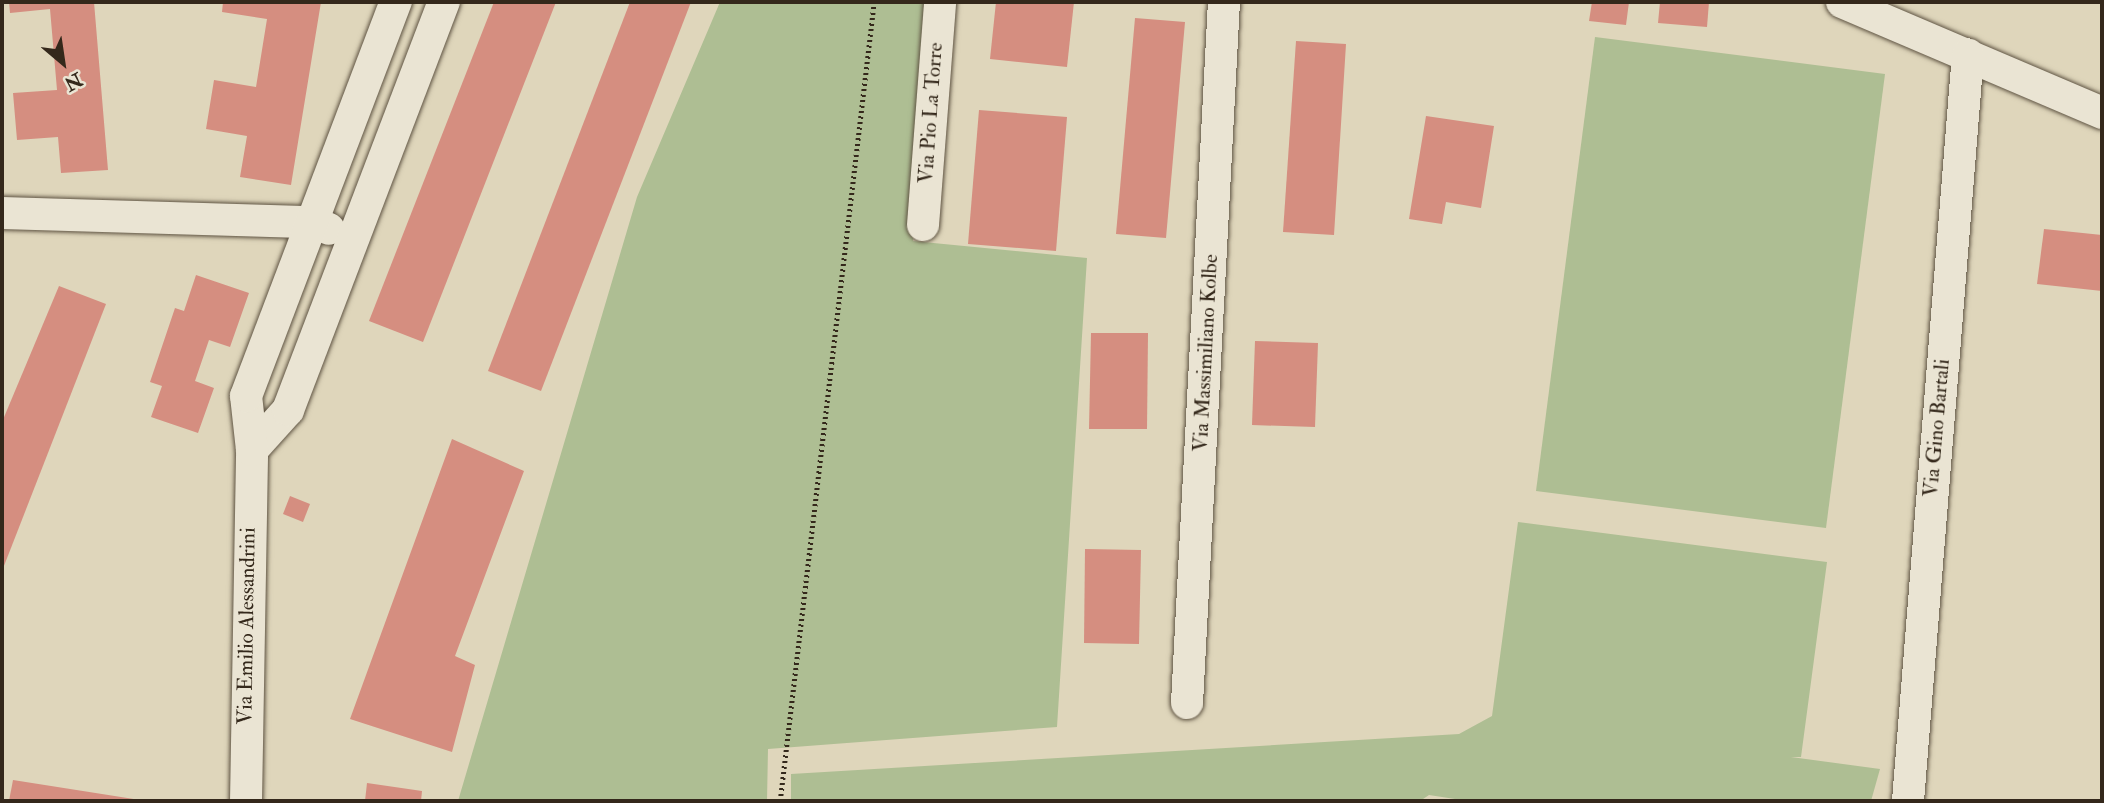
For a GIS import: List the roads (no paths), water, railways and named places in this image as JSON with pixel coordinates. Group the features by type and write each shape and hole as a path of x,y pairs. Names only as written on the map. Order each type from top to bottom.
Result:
{"street":[{"name":"Via Emilio Alessandrini","path":"246,801 252,450 246,396 396,2"},
{"path":"252,450 288,410 444,2"},
{"name":"Via Pio La Torre","path":"923,225 940,2"},
{"name":"Via Massimiliano Kolbe","path":"1187,703 1224,2"},
{"path":"1842,2 2102,113"},
{"name":"Via Gino Bartali","path":"1908,801 1968,54"},
{"path":"2,213 312,222 353,239"}]}
